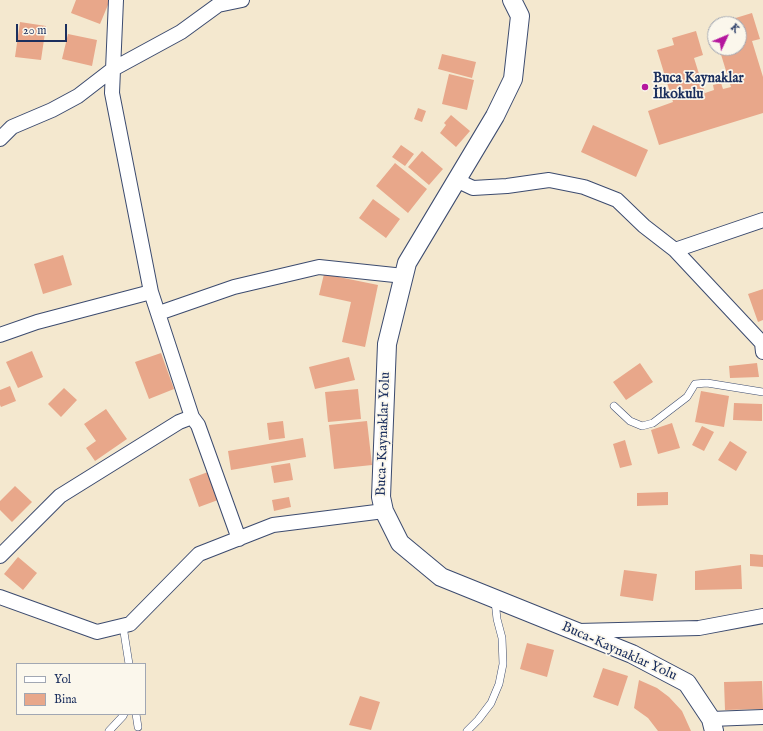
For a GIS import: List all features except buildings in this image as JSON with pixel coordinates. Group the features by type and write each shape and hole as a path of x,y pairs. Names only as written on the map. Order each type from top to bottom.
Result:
{"street":[{"path":"116,0 112,93 151,292 192,417 198,424 239,539"},
{"path":"0,139 12,127 52,110 78,96 113,69 181,32 218,5 242,0"},
{"name":"Buca-Kaynaklar Yolu","path":"512,0 520,16 513,79 495,116 407,263 387,344 381,497 384,511 400,543 441,577 632,654 687,683 713,725"},
{"path":"456,180 473,188 507,186 550,180 584,187 617,200 644,226 675,250 763,346"},
{"path":"675,250 763,220"},
{"path":"158,314 234,287 319,267 404,276"},
{"path":"0,335 37,322 151,292"},
{"path":"0,556 60,496 179,422 192,417"},
{"path":"0,597 97,632 130,624 199,554 273,525 384,511"},
{"path":"576,631 699,628 763,616"},
{"path":"713,725 763,717"}],"lane":[{"path":"614,406 630,421 642,426 653,423 686,397 694,384 707,383 763,392"},
{"path":"467,731 491,703 499,684 502,664 502,638 494,599"},
{"path":"123,626 129,663"},
{"path":"109,731 124,715"},
{"path":"136,715 138,727"}],"place":[{"name":"Buca Kaynaklar İlkokulu","path":"645,87"}]}
